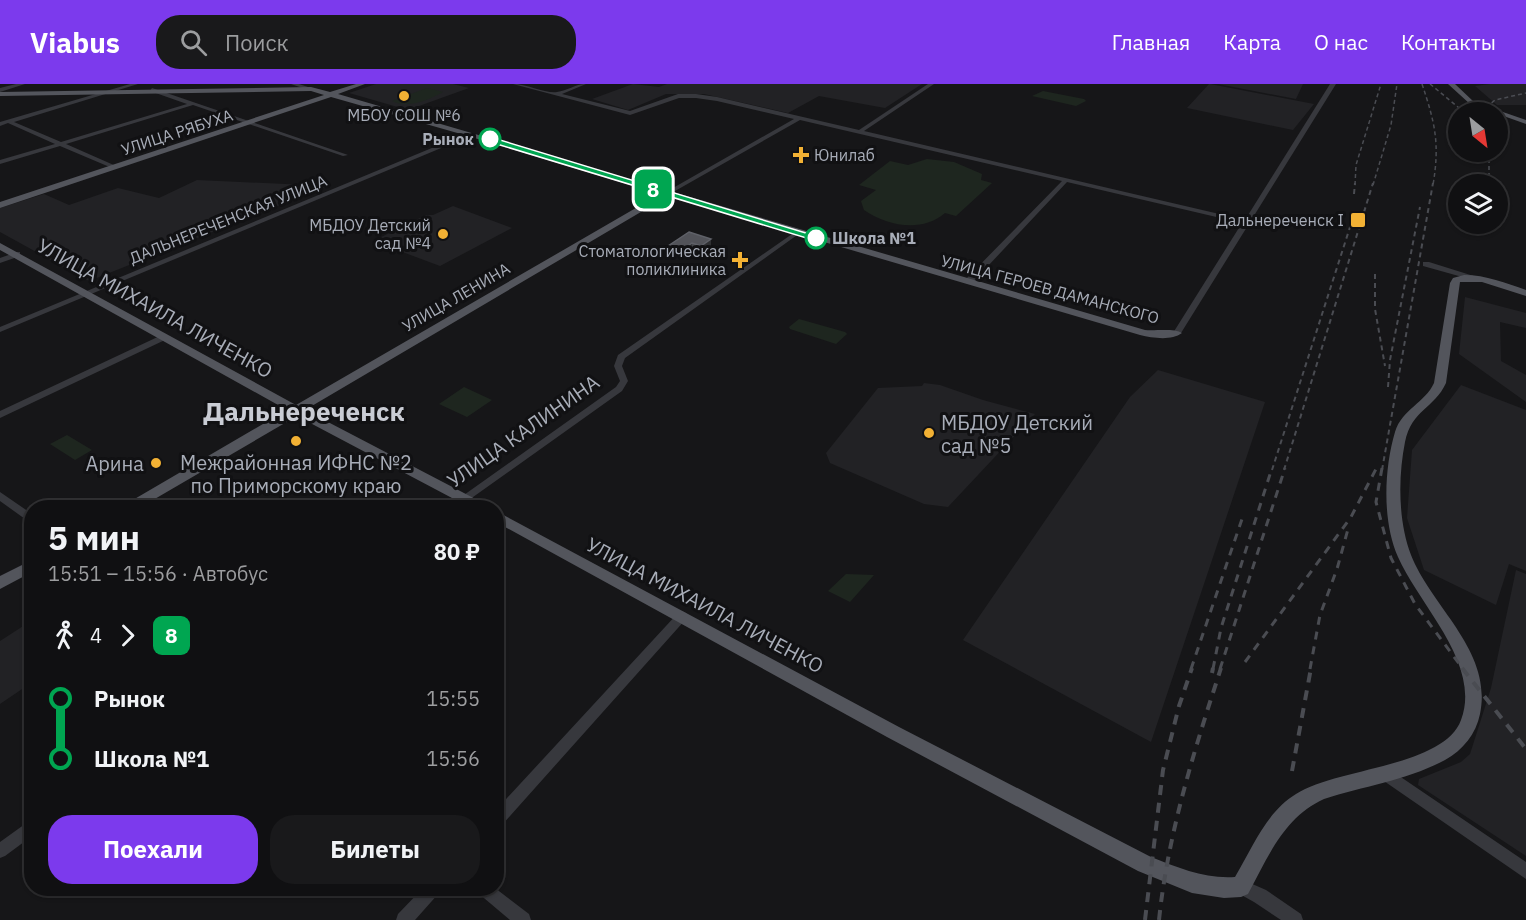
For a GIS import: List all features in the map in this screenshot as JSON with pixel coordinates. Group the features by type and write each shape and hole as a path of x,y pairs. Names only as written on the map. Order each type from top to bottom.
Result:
{"main road":[{"name":"УЛИЦА РЯБУХА","path":"0,205 362,84"},
{"path":"1451,84 1472,103 1526,122"},
{"path":"0,92 311,89"},
{"name":"УЛИЦА ГЕРОЕВ ДАМАНСКОГО","path":"311,89 1144,333 1160,336 1177,333"},
{"name":"УЛИЦА ЛЕНИНА","path":"143,500 668,193"},
{"name":"УЛИЦА МИХАИЛА ЛИЧЕНКО","path":"0,246 298,411 468,500"},
{"path":"1241,887 1280,822 1303,799 1386,774 1434,756 1455,743 1469,726 1472,717 1473,692 1465,658 1417,583 1402,551 1397,531 1395,474 1399,442 1405,422 1439,386 1455,282 1464,278 1480,279 1526,293"},
{"name":"УЛИЦА МИХАИЛА ЛИЧЕНКО","path":"504,520 893,732 1115,848 1178,879 1208,886 1241,887"},
{"path":"0,583 24,570"}],"street":[{"path":"0,92 22,84"},
{"path":"0,124 135,84"},
{"name":"УЛИЦА ГЕРОЕВ ДАМАНСКОГО","path":"294,84 311,89"},
{"path":"516,84 622,111 639,112 670,98 689,95 861,131 931,84"},
{"path":"557,94 583,84"},
{"path":"1177,333 1333,84"},
{"path":"152,90 345,155"},
{"path":"0,157 184,101"},
{"path":"0,162 193,104"},
{"path":"0,117 114,167"},
{"name":"УЛИЦА ЛЕНИНА","path":"668,193 798,118"},
{"path":"861,131 864,136 1245,224"},
{"name":"ДАЛЬНЕРЕЧЕНСКАЯ УЛИЦА","path":"0,330 468,135"},
{"path":"968,282 1064,182"},
{"name":"УЛИЦА КАЛИНИНА","path":"461,500 620,389 624,381 618,366 621,357 797,233"},
{"path":"0,261 17,255"},
{"path":"1426,264 1480,279"},
{"path":"0,415 164,337"},
{"path":"0,496 24,514"},
{"path":"504,812 682,616"},
{"path":"1386,774 1526,871"},
{"path":"0,850 24,832"},
{"path":"1241,887 1260,896 1295,920"},
{"path":"404,920 426,896"},
{"path":"493,896 524,920"}],"shaded area":[{"name":"МБОУ СОШ №6","path":"376,84 453,84 469,88 408,110 349,93"},
{"path":"633,84 659,87 667,84 922,84 885,108 819,96 788,113 704,94 666,94 628,110 592,99"},
{"path":"1209,84 1314,104 1293,130 1187,108"},
{"path":"1218,84 1303,84 1296,99"},
{"path":"1526,84 1526,105 1494,102 1475,86"},
{"path":"427,88 443,92 412,104 392,101"},
{"path":"1043,91 1086,101 1076,106 1032,96"},
{"path":"927,159 954,162 982,174 981,180 992,183 956,216 945,213 926,223 904,225 894,223 873,216 864,210 861,201 876,190 859,185 890,161 908,165"},
{"path":"197,180 328,186 89,281 0,232 0,208 44,194 69,205 118,188 159,198"},
{"name":"МБДОУ Детский сад №4","path":"453,206 512,228 440,266 373,241 426,215 433,215"},
{"path":"1465,297 1526,313 1526,328 1500,322 1501,361 1526,375 1526,402 1459,354"},
{"path":"799,319 847,334 836,344 790,329 789,327"},
{"path":"1158,370 1265,402 1151,742 963,640 1130,397"},
{"name":"МБДОУ Детский сад №5","path":"924,383 940,385 1035,414 948,507 924,504 830,463 826,453 878,388 922,386"},
{"path":"1461,385 1526,410 1526,571 1509,564 1496,605 1424,570 1407,518 1412,450"},
{"path":"464,387 492,400 467,417 439,404"},
{"path":"67,435 92,450 75,460 50,444"},
{"path":"1516,570 1526,574 1526,856 1418,785 1419,779 1461,762 1470,754 1491,688"},
{"path":"846,574 874,575 850,602 828,591"},
{"path":"24,626 24,688 0,704 0,641"}],"building":[{"path":"689,232 711,239 701,246 692,243 681,251 668,246"}],"railway":[{"path":"1355,185 1356,165 1381,84"},
{"path":"1373,185 1391,125 1397,84"},
{"path":"1422,84 1435,133 1436,157 1433,185"},
{"path":"1430,84 1452,102"},
{"path":"1493,102 1526,93"},
{"path":"1489,162 1489,174"},
{"path":"1354,194 1355,183"},
{"path":"1284,470 1373,183"},
{"path":"1382,470 1433,183"},
{"path":"1388,387 1390,360 1420,207"},
{"path":"1272,470 1351,224"},
{"path":"1375,274 1375,309 1385,366"},
{"path":"1213,669 1221,628 1272,468"},
{"path":"1220,669 1285,468"},
{"path":"1382,468 1376,502 1391,558 1415,604 1463,669"},
{"path":"1245,662 1351,517 1376,469"},
{"path":"1191,669 1242,519"},
{"path":"1310,669 1320,615 1337,569 1348,529"},
{"path":"1145,920 1163,770 1179,706 1192,668"},
{"path":"1212,673 1213,668"},
{"path":"1159,920 1175,824 1221,668"},
{"path":"1292,771 1311,668"},
{"path":"1462,668 1526,749"}],"bus line":[{"name":"8","path":"490,139 816,238"}],"place":[{"name":"МБОУ СОШ №6","path":"404,96"},
{"name":"Рынок","path":"490,139"},
{"name":"Юнилаб","path":"801,155"},
{"name":"Дальнереченск I","path":"1358,220"},
{"name":"МБДОУ Детский сад №4","path":"443,234"},
{"name":"Школа №1","path":"816,238"},
{"name":"Стоматологическая поликлиника","path":"740,260"},
{"name":"МБДОУ Детский сад №5","path":"929,433"},
{"name":"Межрайонная ИФНС №2 по Приморскому краю","path":"296,441"},
{"name":"Арина","path":"156,463"}],"district":[{"name":"Дальнереченск","path":"304,411"}]}
